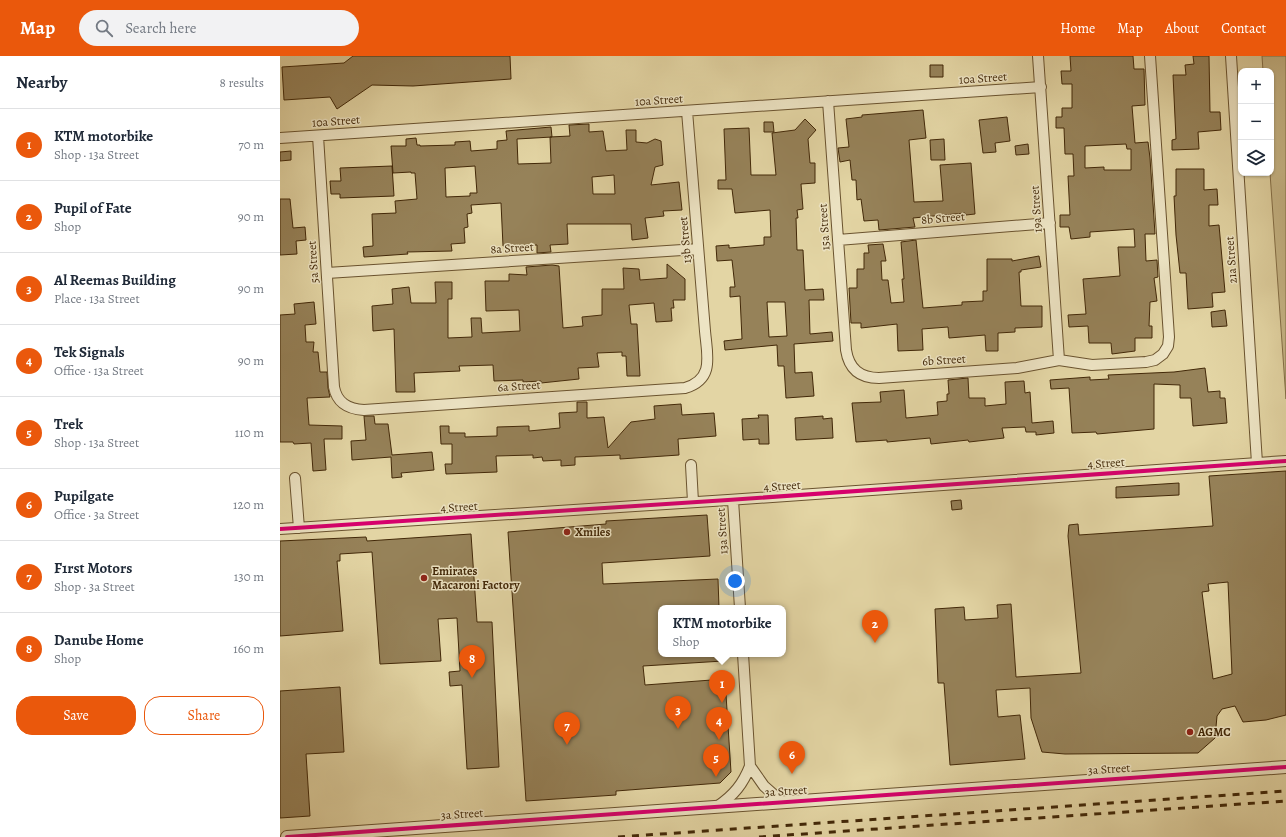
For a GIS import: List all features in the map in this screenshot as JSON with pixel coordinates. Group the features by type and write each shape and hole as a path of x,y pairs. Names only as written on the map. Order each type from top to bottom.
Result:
{"street":[{"name":"19a Street","path":"1038,56 1059,360"},
{"name":"6b Street","path":"846,350 847,360 852,368 860,375 869,378 1017,368 1059,360 1092,365 1146,362 1155,360 1163,354 1168,346 1169,337 1150,56"},
{"name":"21a Street","path":"1231,56 1257,463"},
{"name":"10a Street","path":"280,138 1041,87"},
{"name":"15a Street","path":"828,101 846,350"},
{"name":"13b Street","path":"687,111 707,366"},
{"name":"5a Street","path":"318,136 334,386"},
{"name":"8b Street","path":"838,240 1050,223"},
{"name":"8a Street","path":"327,274 698,249"},
{"name":"6a Street","path":"334,386 335,394 344,404 355,410 364,410 685,388 700,381 705,374 707,366"},
{"name":"4 Street","path":"280,529 733,500 1286,461"},
{"path":"691,465 693,502"},
{"path":"295,478 299,528"},
{"name":"13a Street","path":"733,500 740,605"},
{"path":"718,806 738,789 750,766 743,657"},
{"path":"750,766 764,786 782,802"},
{"name":"3a Street","path":"287,837 1286,767"}],"shaded area":[{"path":"1262,56 1286,56 1286,399 1270,176 1274,176 1274,68 1263,68"}],"building":[{"path":"353,56 510,56 511,79 413,86 372,85 337,109 330,97 284,100 282,67 344,63"},
{"path":"1070,56 1133,56 1134,69 1144,69 1145,105 1132,106 1135,143 1148,142 1155,234 1145,234 1146,261 1157,260 1158,277 1154,278 1157,301 1150,302 1149,326 1152,326 1152,338 1135,338 1135,351 1112,354 1111,343 1089,343 1088,326 1069,327 1068,315 1086,314 1083,279 1120,276 1118,247 1135,247 1134,229 1090,232 1090,237 1071,239 1069,227 1060,227 1060,215 1070,215 1068,176 1074,176 1073,154 1065,154 1064,128 1056,128 1056,117 1062,117 1062,108 1072,108 1072,84 1062,84 1061,71 1071,71","holes":["1126,144 1127,149 1131,149 1131,170 1104,170 1104,167 1085,168 1085,146"]},
{"path":"1193,56 1209,56 1210,112 1220,112 1221,130 1198,132 1199,149 1172,150 1172,140 1176,139 1173,75 1186,75 1185,65 1194,64"},
{"path":"930,65 943,65 943,77 930,77"},
{"path":"923,110 926,138 909,140 914,202 943,201 940,165 971,163 975,214 966,215 965,213 913,218 915,227 879,230 878,220 864,221 861,199 857,200 856,180 852,180 850,160 840,162 838,148 849,147 846,119 862,117 862,115"},
{"path":"1007,117 1010,141 995,143 996,152 983,153 979,120"},
{"path":"805,119 816,130 808,139 810,163 815,163 815,183 801,184 803,209 797,210 798,218 796,218 797,250 803,250 805,290 823,289 824,300 809,300 810,334 832,332 833,341 794,344 795,373 812,372 814,396 786,398 784,366 778,366 777,345 725,350 724,341 742,339 740,296 730,297 730,287 735,287 732,260 717,261 716,246 729,245 729,248 764,245 764,237 771,237 770,210 735,213 732,189 718,189 718,180 726,180 724,129 749,128 751,175 776,175 772,133 795,130","holes":["767,302 785,302 787,336 769,337"]},
{"path":"764,122 773,122 774,132 764,132"},
{"path":"589,124 589,132 603,131 606,151 627,150 626,130 636,130 636,142 647,143 655,139 661,141 663,165 655,167 651,185 679,182 682,210 663,211 664,216 645,218 648,238 632,240 631,224 567,224 568,244 550,245 551,252 537,253 537,245 503,246 501,203 471,205 472,213 467,214 468,227 464,228 465,243 451,244 452,251 407,252 408,254 364,257 363,247 373,246 372,214 396,213 395,201 417,199 415,173 393,173 391,146 406,146 406,139 416,138 417,145 420,146 455,145 455,142 470,141 471,151 497,149 497,141 507,140 506,131 551,127 552,137 570,136 569,125","holes":["550,137 551,163 518,164 517,139","475,166 477,193 470,193 470,196 446,197 445,168","614,175 615,194 593,194 592,177"]},
{"path":"944,139 945,160 931,160 930,140"},
{"path":"1028,144 1029,154 1016,155 1015,146"},
{"path":"291,151 291,160 280,161 280,152"},
{"path":"392,166 394,196 340,198 340,194 331,194 330,181 341,181 340,168"},
{"path":"1176,169 1204,169 1204,190 1217,189 1218,205 1209,205 1209,226 1219,225 1225,292 1212,293 1213,307 1188,309 1186,273 1180,273 1176,235 1174,196 1176,196"},
{"path":"280,199 290,199 293,228 305,227 306,240 296,241 297,254 280,255"},
{"path":"916,240 923,308 962,305 962,302 983,301 983,291 987,291 987,259 1012,259 1012,261 1039,256 1041,267 1021,270 1021,272 1019,272 1021,306 1042,306 1042,327 1015,328 1015,332 998,333 998,351 986,351 985,335 949,338 948,327 922,329 923,350 898,351 897,324 861,328 861,323 851,323 849,288 857,288 857,269 864,269 864,253 869,253 868,245 883,244 886,261 881,261 882,280 888,280 891,303 904,302 901,242"},
{"path":"667,264 685,279 685,300 673,300 674,308 671,308 672,321 656,322 654,303 629,305 631,324 637,324 640,376 627,376 626,356 622,356 622,352 597,353 599,367 578,368 579,379 541,383 541,381 523,382 523,380 494,381 493,365 459,366 460,371 414,373 415,392 396,392 394,329 373,331 372,306 393,304 392,289 409,287 411,303 436,303 435,282 452,282 452,299 448,299 448,338 472,337 471,318 481,318 482,333 520,331 519,310 486,311 485,281 509,281 509,274 527,275 526,267 552,265 559,266 563,328 583,326 582,317 602,315 602,289 624,289 623,268 639,269 640,280 667,278"},
{"path":"314,302 316,324 305,325 306,342 314,342 313,352 318,352 320,372 327,372 330,397 307,398 309,425 342,426 342,439 324,439 326,470 313,471 311,443 294,444 293,442 280,442 280,315 295,314 294,304"},
{"path":"1225,310 1227,326 1212,327 1211,312"},
{"path":"1205,368 1208,392 1220,391 1220,398 1225,398 1227,423 1193,426 1191,398 1180,398 1180,385 1154,384 1154,429 1097,434 1096,432 1072,433 1069,388 1051,389 1050,380 1090,377 1090,380 1109,379 1108,375 1174,372"},
{"path":"968,378 969,398 985,398 985,406 1006,404 1005,382 1024,381 1025,393 1030,392 1032,423 1053,421 1054,433 1036,435 1036,432 1026,432 1025,427 1002,428 1004,438 969,442 968,440 931,444 930,438 887,442 887,440 856,442 852,403 881,402 880,392 904,390 906,418 938,415 937,402 947,401 947,394 949,394 948,380"},
{"path":"577,402 587,402 587,418 604,417 608,448 631,422 655,419 654,406 681,404 682,415 714,413 716,436 678,439 679,455 620,459 620,455 575,457 575,465 561,466 561,460 543,461 542,457 533,458 533,455 496,456 497,472 446,474 445,464 452,464 452,444 441,444 440,426 449,426 449,433 465,433 465,437 497,436 497,427 529,426 529,431 560,428 559,413 577,412"},
{"path":"758,415 768,415 769,444 759,444 759,439 743,440 742,419 759,418"},
{"path":"364,416 374,416 375,424 388,424 392,455 432,452 434,470 401,473 402,477 392,478 391,457 352,460 351,441 366,440"},
{"path":"823,416 823,419 832,418 833,438 796,440 795,418"},
{"path":"1286,471 1286,715 1266,720 1243,722 1235,706 1222,709 1217,716 1215,738 1198,753 1065,754 1042,752 1031,718 1030,688 996,690 998,717 1020,715 1025,759 950,765 944,683 938,683 935,609 964,607 965,620 998,618 997,605 1011,604 1016,677 1081,673 1068,536 1069,525 1078,524 1079,535 1213,526 1209,476","holes":["1228,582 1232,674 1213,679 1202,592 1209,591 1208,584"]},
{"path":"1179,483 1179,495 1116,498 1116,487"},
{"path":"961,500 962,509 952,510 951,501"},
{"path":"707,515 710,556 602,563 603,584 718,579 719,605 658,605 658,657 723,657 723,661 643,666 645,685 725,679 731,772 720,783 616,791 616,795 526,801 508,532 606,524 606,521"},
{"path":"471,534 477,622 492,622 499,767 467,769 462,685 450,686 449,672 460,671 457,618 438,619 441,661 380,664 372,552 340,554 340,561 337,561 343,631 280,636 280,541 366,537 367,541"},
{"path":"340,687 344,752 306,754 310,816 280,818 280,691"}],"railway":[{"path":"618,837 1286,791"},
{"path":"759,837 1286,801"}],"cycle path":[{"path":"280,529 728,500 1286,461"},
{"path":"287,837 1286,767"}],"place":[{"name":"Xmiles","path":"567,532"},
{"name":"Emirates Macaroni Factory","path":"424,578"},
{"name":"Pupil of Fate","path":"875,643"},
{"name":"Danube Home","path":"472,678"},
{"name":"KTM motorbike","path":"722,703"},
{"name":"Al Reemas Building","path":"678,729"},
{"name":"AGMC","path":"1190,732"},
{"name":"Tek Signals","path":"719,740"},
{"name":"F1rst Motors","path":"567,745"},
{"name":"Pupilgate","path":"792,774"},
{"name":"Trek","path":"716,777"}]}
